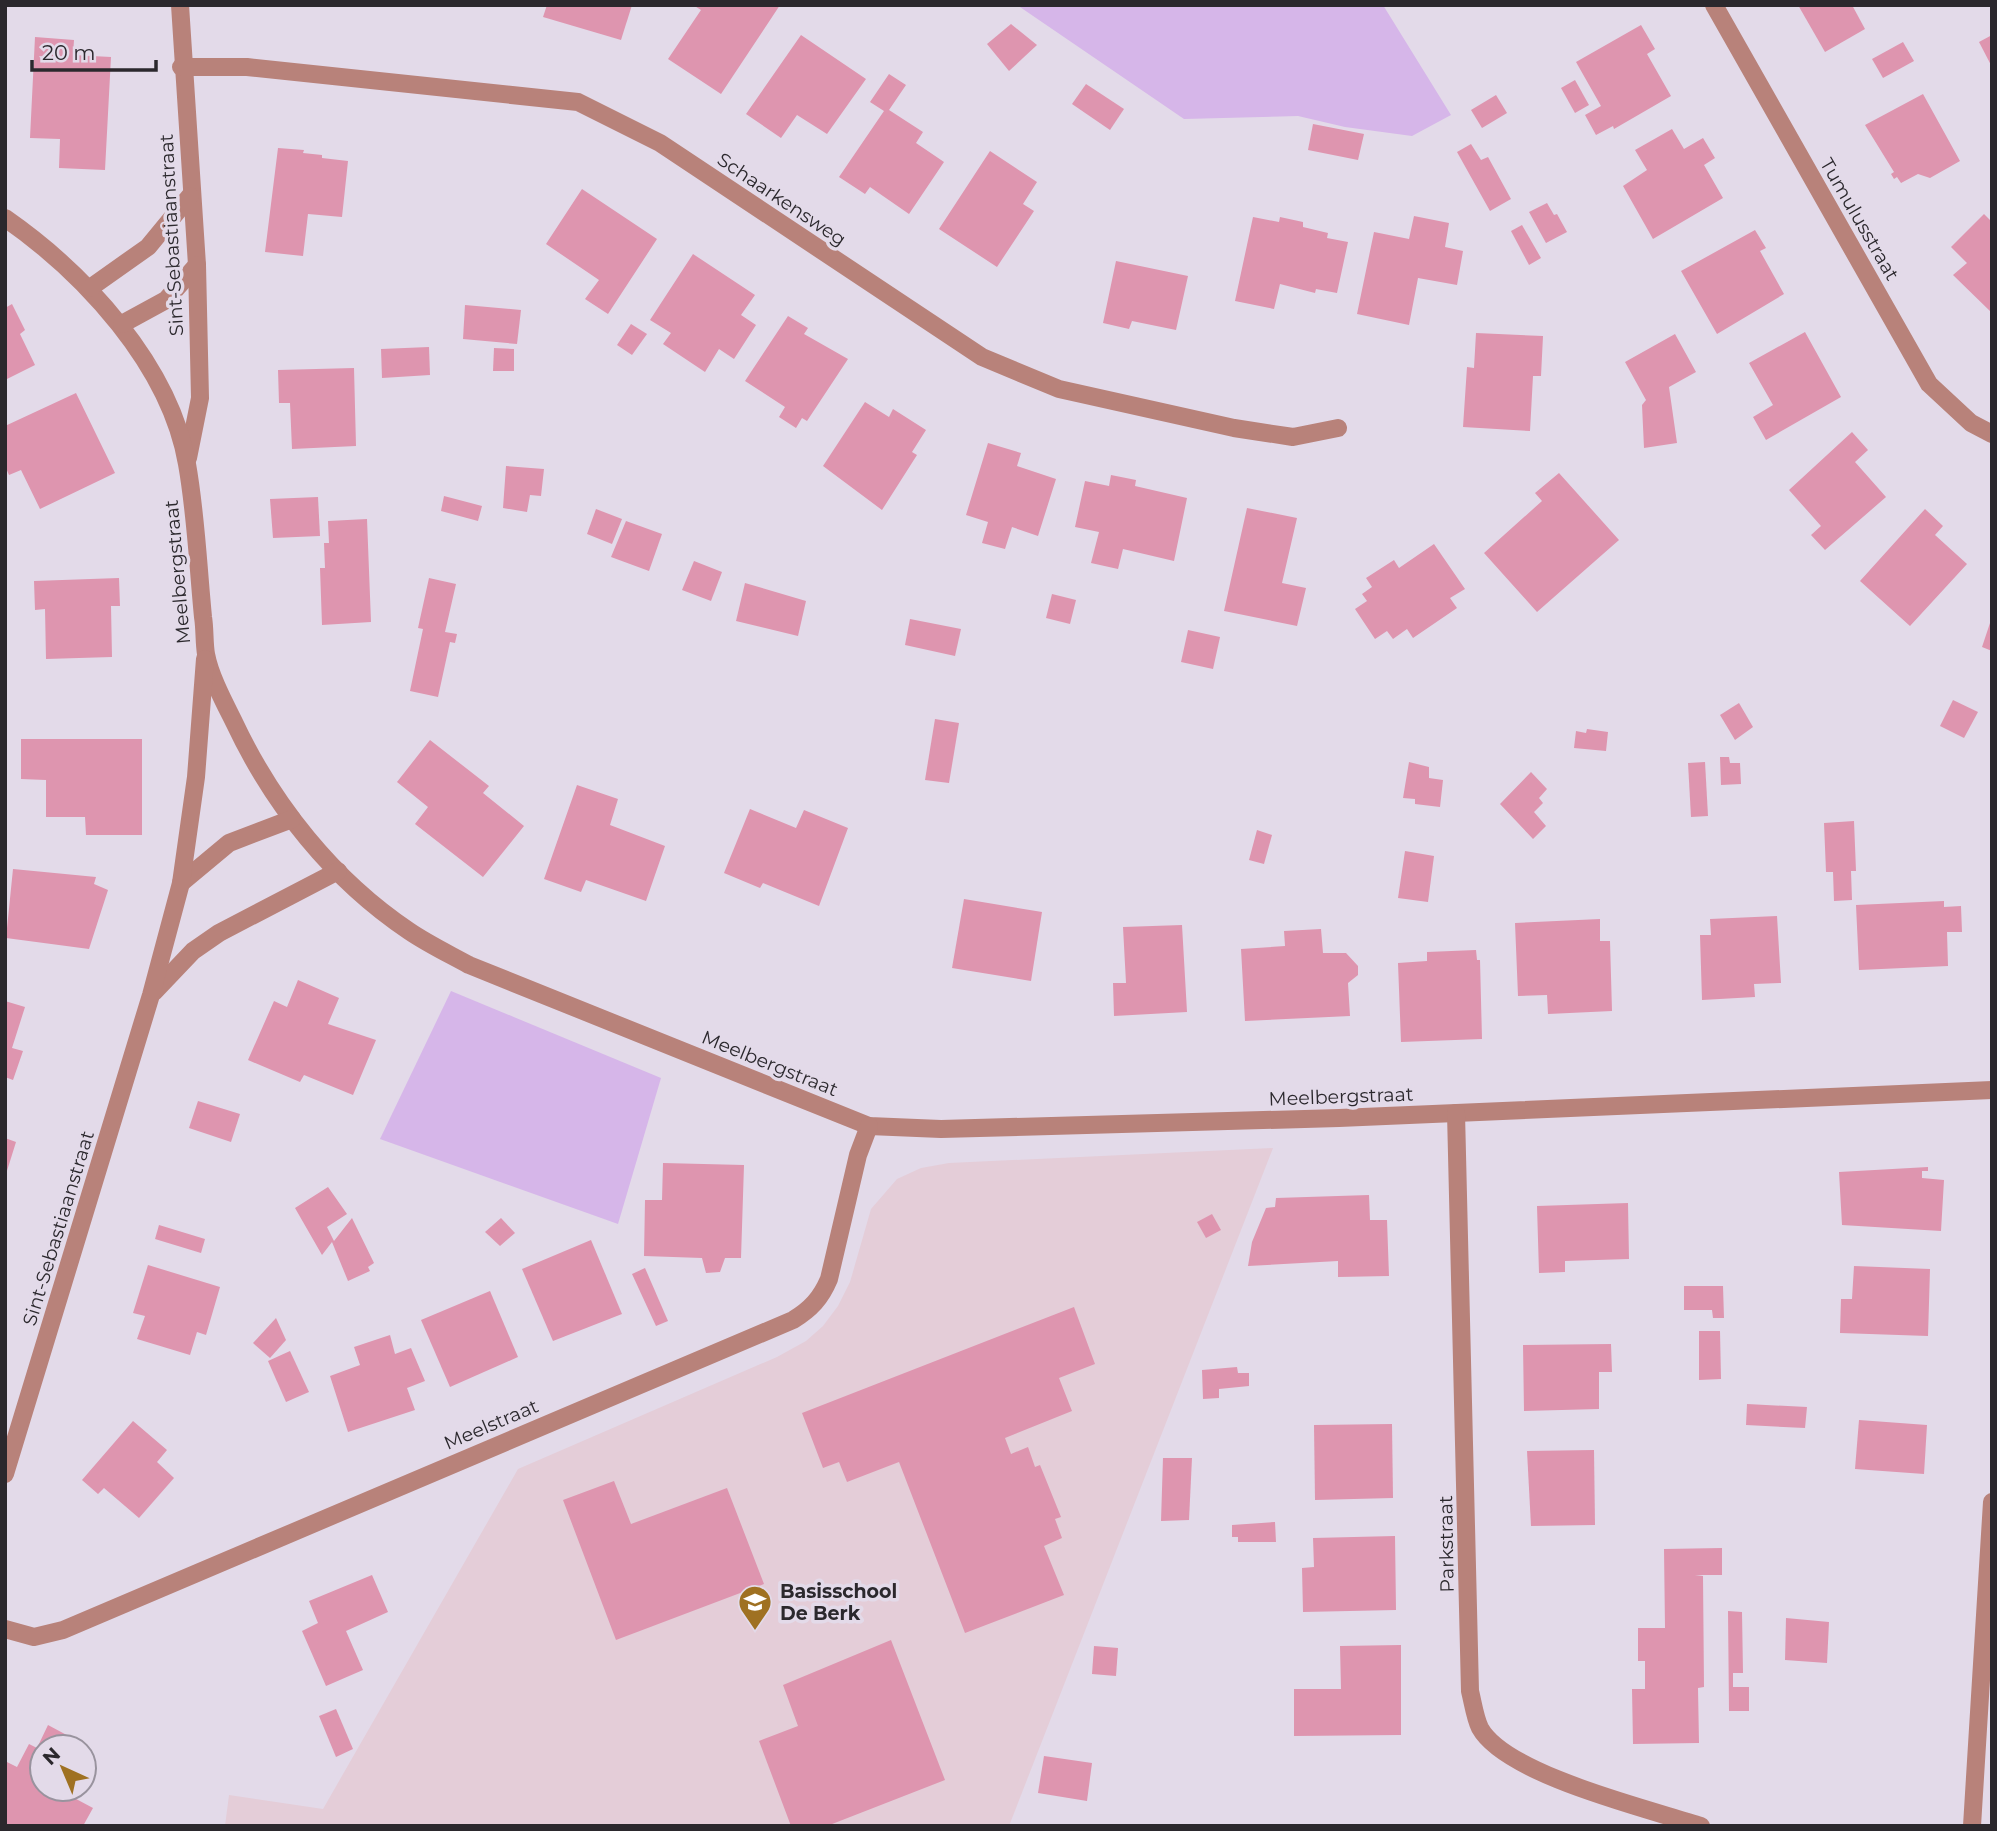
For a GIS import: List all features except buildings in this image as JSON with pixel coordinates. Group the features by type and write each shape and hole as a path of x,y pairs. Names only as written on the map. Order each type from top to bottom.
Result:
{"street":[{"name":"Sint-Sebastiaanstraat","path":"180,5 181,67 197,265 200,398 187,461"},
{"name":"Tumulusstraat","path":"1714,5 1929,384 1971,423 1992,434"},
{"name":"Schaarkensweg","path":"181,67 247,66 578,102 660,143 982,357 1059,389 1234,428 1293,437 1338,428"},
{"path":"90,288 148,247 190,196"},
{"name":"Meelbergstraat","path":"5,218 90,288 122,324 167,402 187,461 206,655 248,751 292,819 338,872 371,903 410,932 469,965 869,1126 941,1129 1457,1113 1992,1090"},
{"path":"122,324 166,300 197,265"},
{"name":"Sint-Sebastiaanstraat","path":"5,1474 151,995 181,883 196,777 206,655"},
{"path":"181,883 229,843 292,819"},
{"name":"Sint-Sebastiaanstraat","path":"151,995 193,951 219,933 338,872"},
{"name":"Parkstraat","path":"1457,1113 1470,1692 1480,1728 1499,1750 1547,1775 1700,1826"},
{"name":"Meelstraat","path":"5,1629 34,1637 63,1630 793,1320 810,1309 823,1294 829,1279 858,1155 869,1126"},
{"path":"1972,1826 1992,1502"}],"shaded area":[{"path":"1017,5 1383,5 1451,115 1412,136 1345,127 1298,116 1184,119"},
{"path":"451,991 661,1078 618,1224 380,1139"},
{"name":"Basisschool De Berk","path":"1273,1148 1009,1826 225,1826 229,1795 323,1809 518,1469 777,1357 806,1341 823,1326 838,1306 850,1282 871,1209 897,1179 921,1168 949,1163"}],"place":[{"name":"Basisschool De Berk","path":"755,1632"}]}
